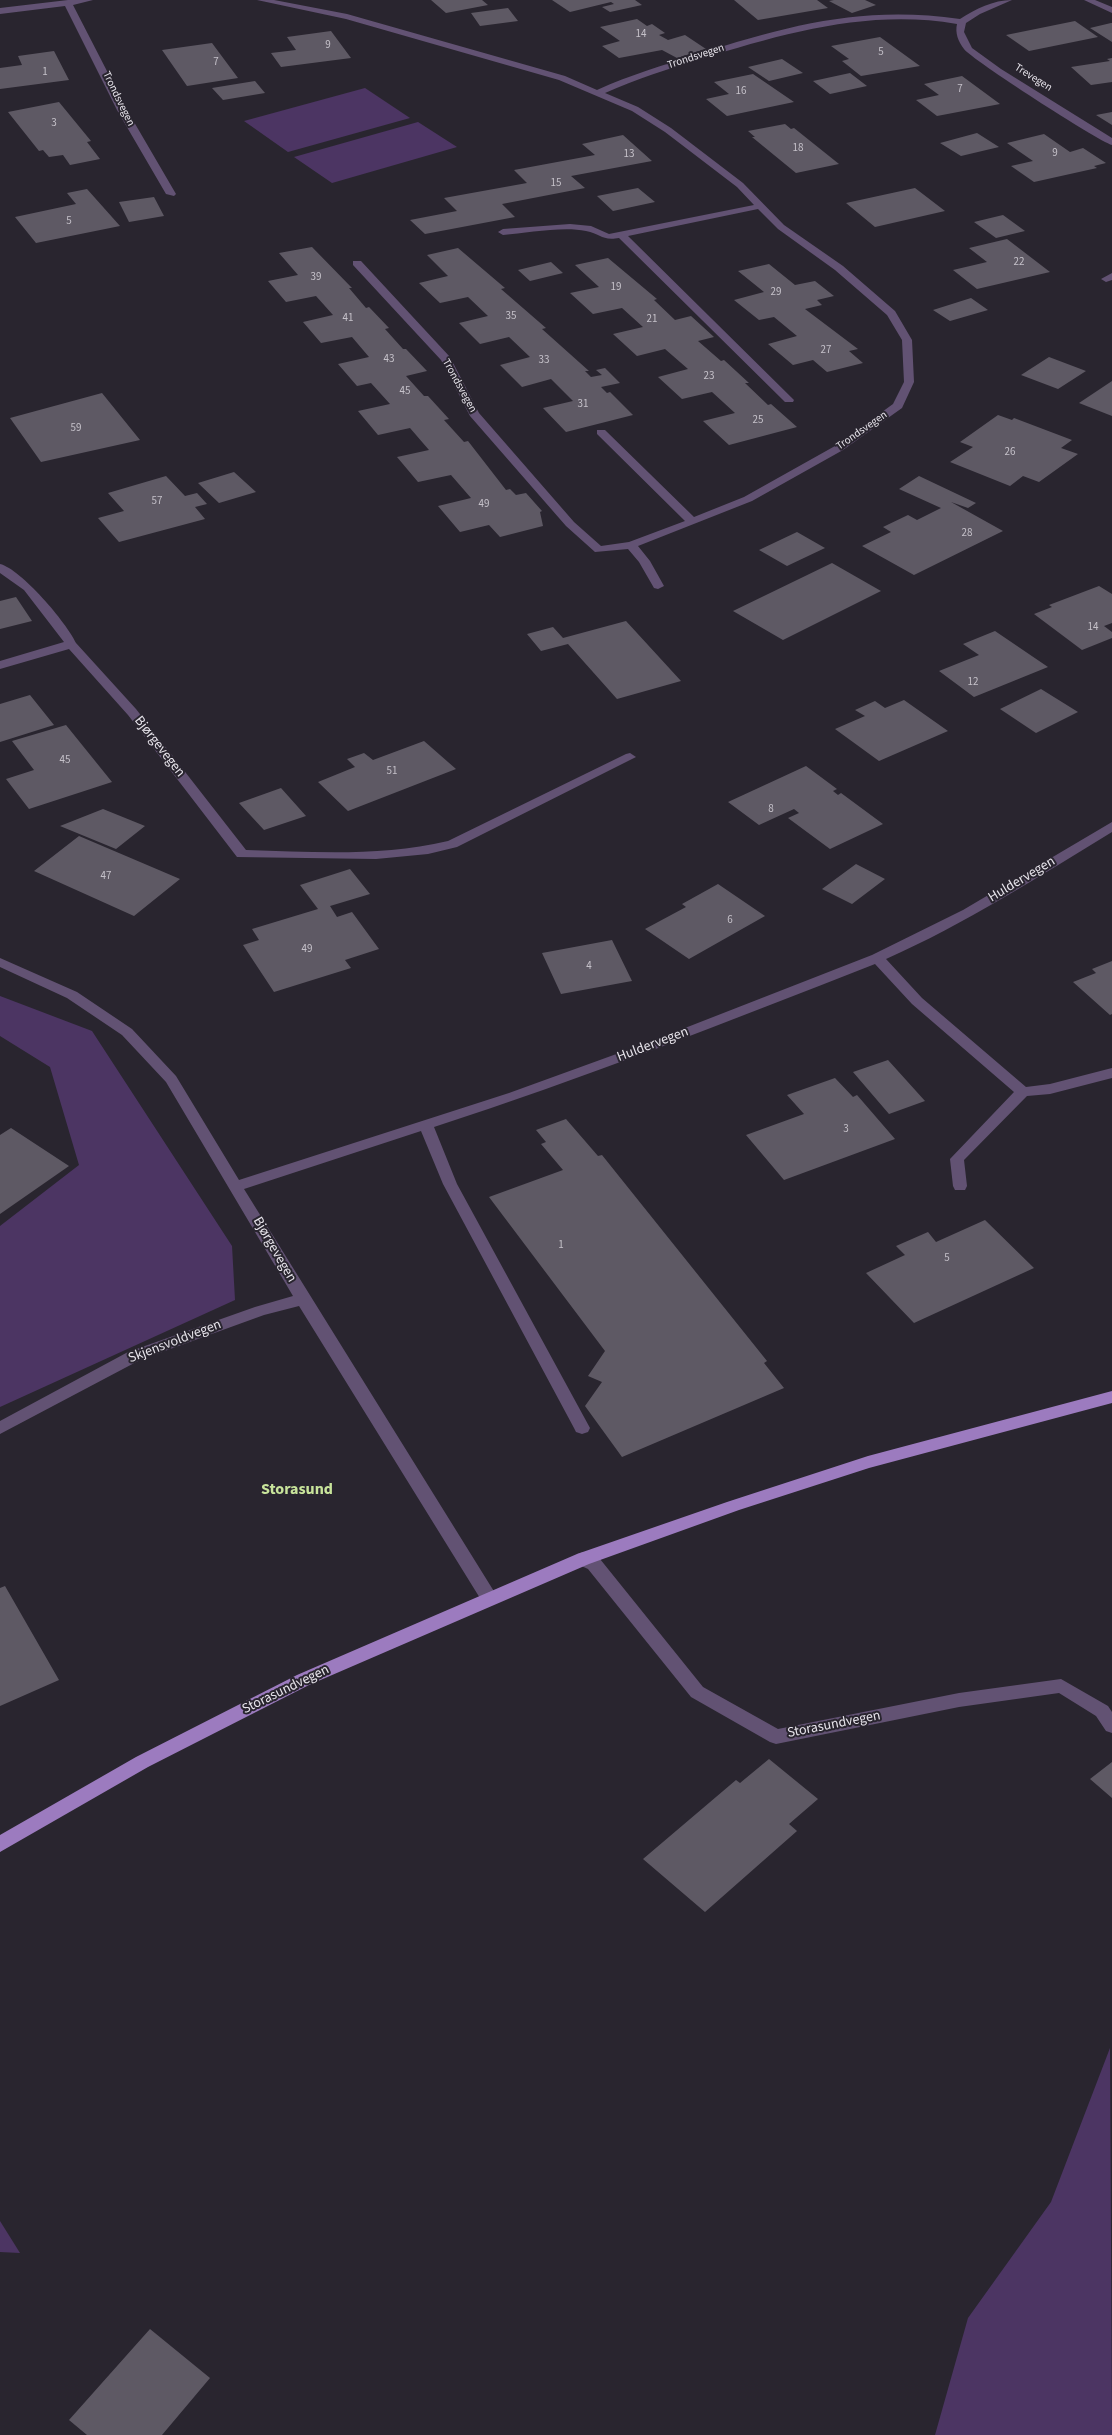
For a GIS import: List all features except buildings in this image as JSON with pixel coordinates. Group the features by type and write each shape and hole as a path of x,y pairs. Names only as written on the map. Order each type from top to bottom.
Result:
{"main road":[{"name":"Storasundvegen","path":"0,1844 142,1762 303,1680 583,1559 733,1506 868,1462 1112,1397"}],"street":[{"path":"0,11 90,0"},
{"name":"Trondsvegen","path":"261,0 347,17 496,58 598,92 635,109 668,130 740,185 781,227 839,268 891,314 907,340 909,382 898,406 839,448 748,499 632,545 599,550 570,524 474,414 446,359 357,263"},
{"path":"962,22 977,12 1008,0"},
{"path":"1088,0 1112,10"},
{"name":"Trondsvegen","path":"68,2 122,110 171,194"},
{"name":"Trondsvegen","path":"598,92 651,72 772,34 795,29 852,19 894,16 919,16 962,22"},
{"name":"Trevegen","path":"962,22 960,32 968,49 998,71 1112,142"},
{"path":"503,232 570,226 588,228 608,236 760,206"},
{"path":"621,234 768,382 789,400"},
{"path":"601,432 692,521"},
{"path":"632,545 644,561 658,586"},
{"name":"Bjørgevegen","path":"0,567 28,588 67,635 71,644 132,712 242,854 336,855 431,850 452,844 630,756"},
{"path":"0,665 71,644"},
{"name":"Huldervegen","path":"236,1186 514,1096 649,1047 877,958 905,946 1010,888 1112,826"},
{"path":"877,958 918,1001 1023,1092"},
{"name":"Bjørgevegen","path":"0,962 72,995 127,1032 170,1078 303,1299 489,1598"},
{"path":"960,1186 957,1159 1023,1092 1050,1089 1112,1073"},
{"path":"425,1124 450,1184 582,1428"},
{"name":"Skjensvoldvegen","path":"0,1428 134,1356 260,1311 303,1299"},
{"name":"Storasundvegen","path":"583,1559 594,1564 697,1692 776,1737 959,1700 1061,1686 1102,1711 1112,1726"}],"shaded area":[{"path":"365,88 410,118 288,152 244,121"},
{"path":"418,122 457,147 332,183 294,157"},
{"path":"0,996 92,1031 232,1246 235,1300 0,1407 0,1226 79,1165 50,1067 0,1036"},
{"path":"1110,2048 1112,2435 935,2435 968,2318 1051,2202"},
{"path":"0,2221 20,2253 0,2252"}],"district":[{"name":"Storasund","path":"297,1490"}]}
